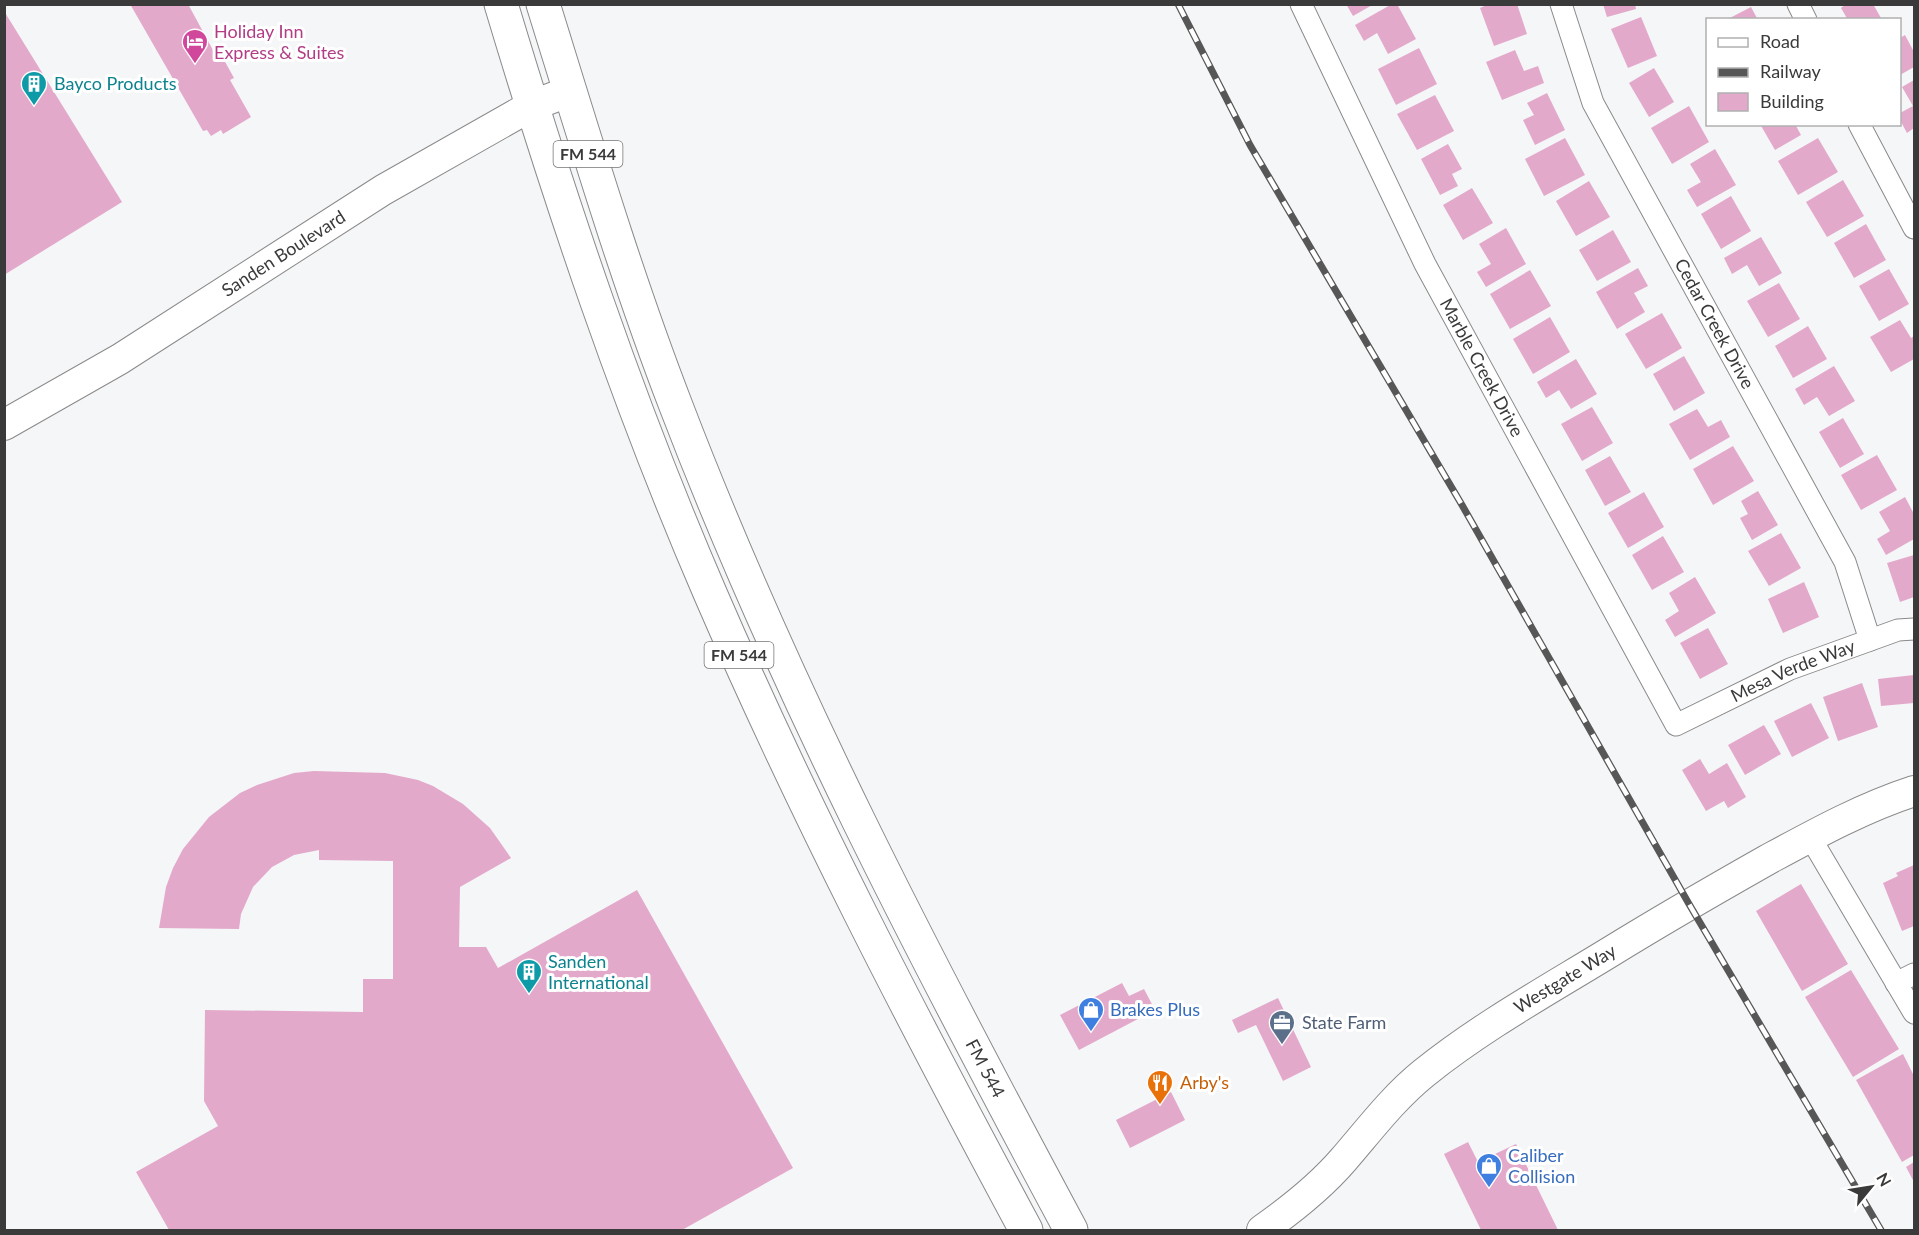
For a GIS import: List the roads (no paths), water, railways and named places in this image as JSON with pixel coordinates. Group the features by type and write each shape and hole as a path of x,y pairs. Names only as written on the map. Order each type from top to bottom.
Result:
{"main road":[{"name":"FM 544","path":"501,4 531,106 585,271 639,420 710,593 855,903 1026,1230"},
{"name":"FM 544","path":"543,4 608,216 676,406 746,578 886,878 1071,1230"},
{"path":"793,774 827,754"}],"street":[{"name":"Marble Creek Drive","path":"1301,4 1425,264 1676,725"},
{"name":"Cedar Creek Drive","path":"1561,4 1593,103 1845,562 1870,640"},
{"path":"1798,4 1805,18"},
{"name":"Sanden Boulevard","path":"4,425 120,360 383,190 531,106 570,91"},
{"path":"1860,126 1914,228"},
{"name":"Mesa Verde Way","path":"1676,725 1790,669 1898,630 1914,629"},
{"name":"Westgate Way","path":"1262,1230 1318,1186 1393,1100 1460,1046 1689,904 1810,837 1880,802 1914,791"},
{"path":"1810,837 1905,978 1914,1013"}],"railway":[{"path":"1178,4 1250,145 1462,505 1689,904 1881,1230"}],"place":[{"name":"Holiday Inn Express & Suites","path":"195,65"},
{"name":"Bayco Products","path":"34,107"},
{"name":"Sanden International","path":"529,995"},
{"name":"Brakes Plus","path":"1091,1033"},
{"name":"State Farm","path":"1282,1046"},
{"name":"Arby's","path":"1160,1106"},
{"name":"Caliber Collision","path":"1489,1189"}]}
